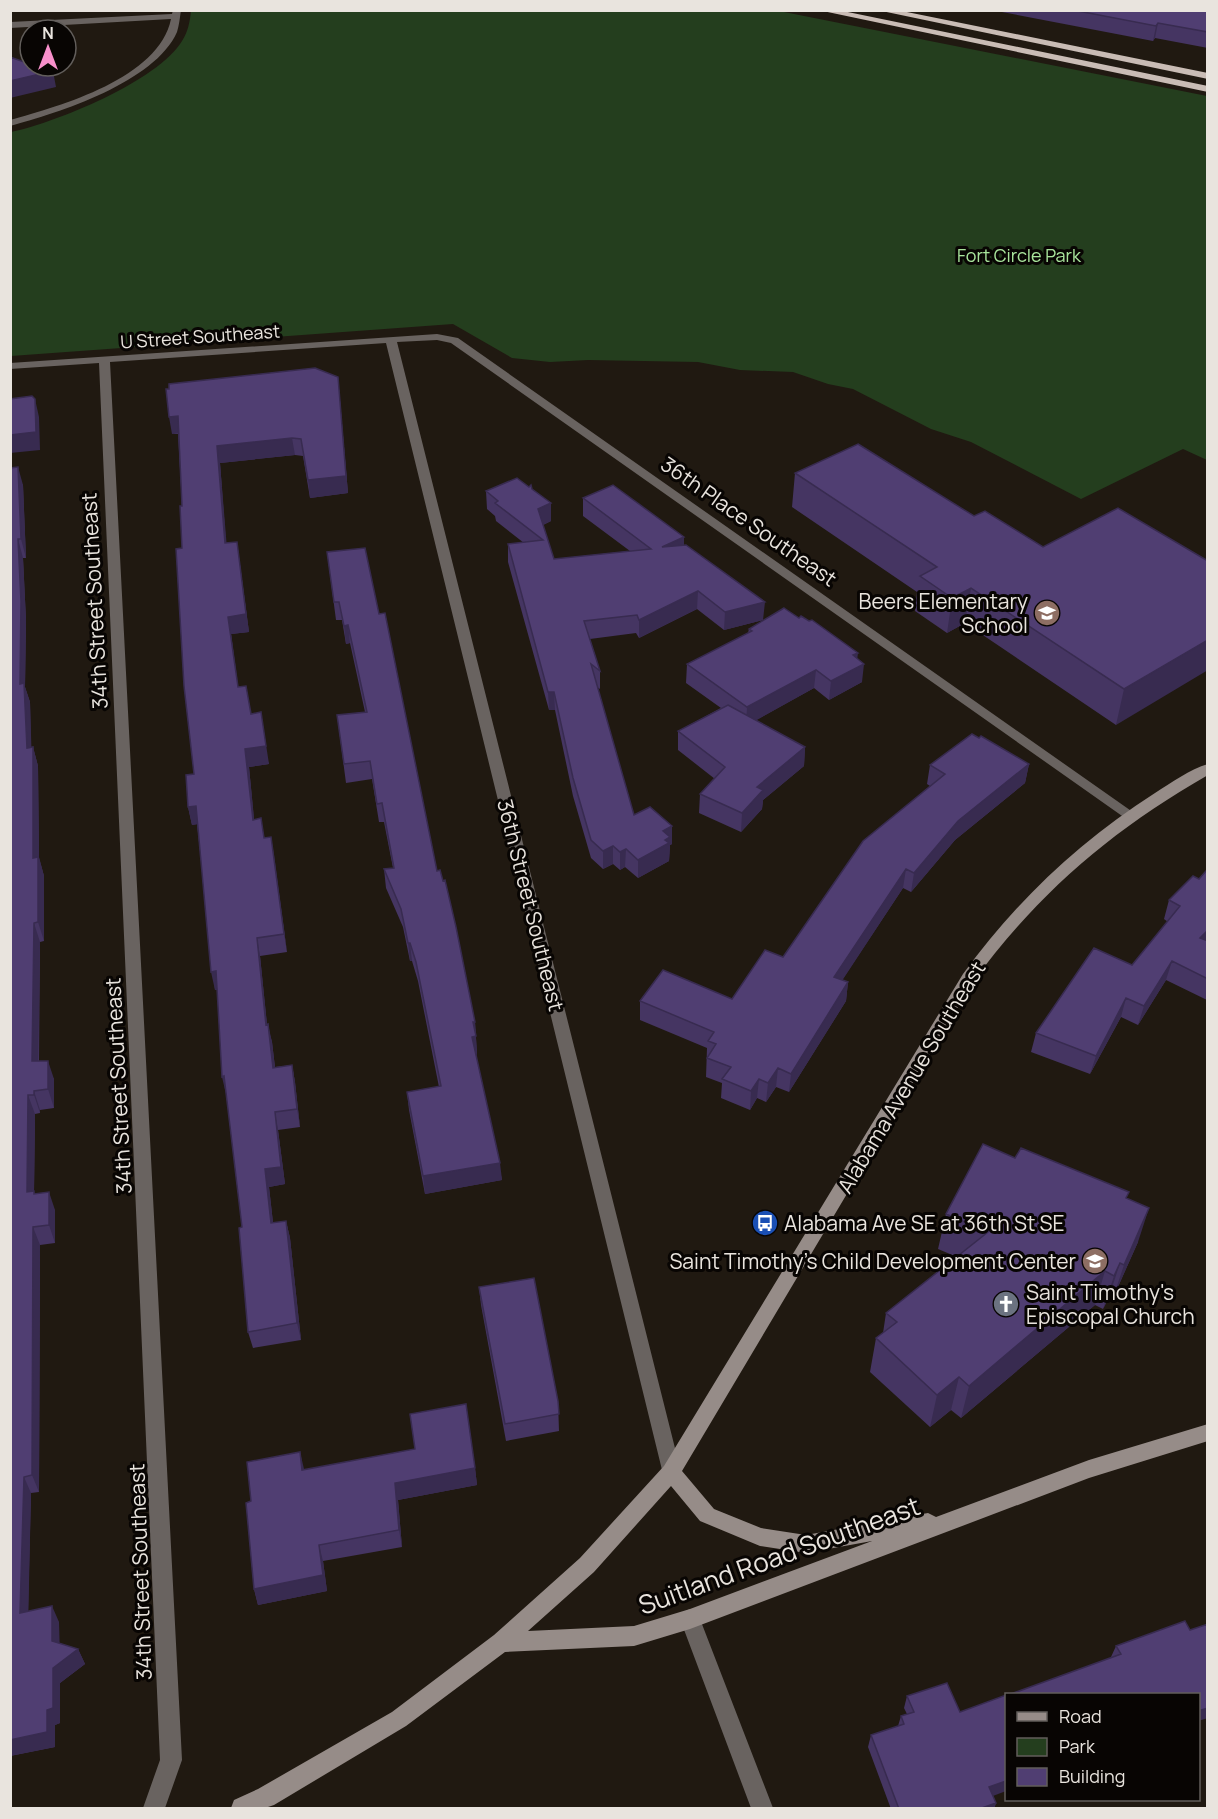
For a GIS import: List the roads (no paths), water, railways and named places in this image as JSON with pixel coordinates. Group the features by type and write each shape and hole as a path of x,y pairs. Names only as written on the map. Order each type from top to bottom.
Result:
{"highway":[{"path":"822,10 1208,89"},
{"path":"881,10 1208,76"}],"main road":[{"name":"Alabama Avenue Southeast","path":"242,1809 399,1719 501,1642 587,1564 671,1472 980,960 1006,928 1061,870 1130,815 1208,769"},
{"name":"Suitland Road Southeast","path":"501,1642 634,1636 690,1619 1089,1469 1208,1432"},
{"name":"Suitland Road Southeast","path":"671,1472 708,1515 760,1537 806,1544 967,1515"}],"street":[{"path":"10,25 177,13 173,33 165,44 148,62 132,74 76,102 10,123"},
{"name":"36th Place Southeast","path":"392,339 437,337 454,340 1130,815"},
{"name":"U Street Southeast","path":"10,366 392,339"},
{"name":"36th Street Southeast","path":"392,339 671,1472"},
{"name":"34th Street Southeast","path":"104,359 144,1150 171,1760 154,1809"},
{"path":"690,1619 762,1809"}],"place":[{"name":"Beers Elementary School","path":"1047,613"},
{"name":"Alabama Ave SE at 36th St SE","path":"765,1223"},
{"name":"Saint Timothy's Child Development Center","path":"1095,1261"},
{"name":"Saint Timothy's Episcopal Church","path":"1006,1304"}],"park label":[{"name":"Fort Circle Park","path":"1019,255"}]}
